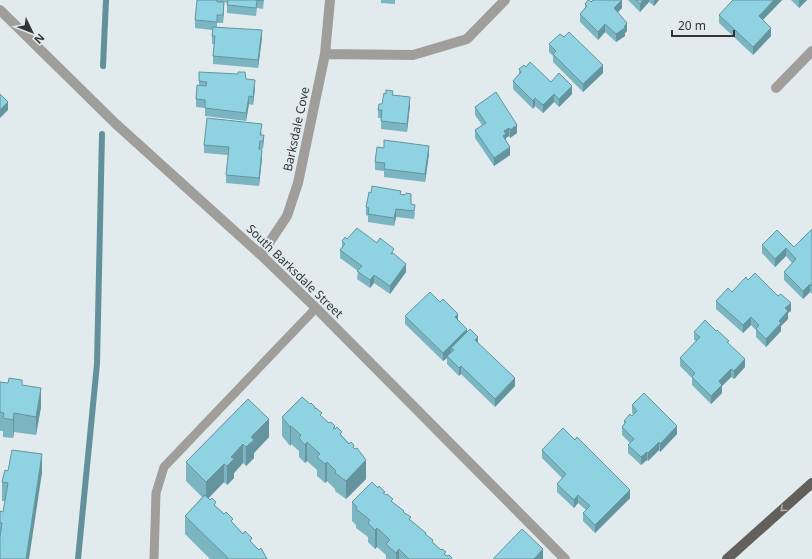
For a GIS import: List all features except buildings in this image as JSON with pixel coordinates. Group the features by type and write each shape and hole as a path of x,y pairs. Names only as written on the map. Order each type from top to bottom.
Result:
{"main road":[{"path":"727,559 812,483"}],"street":[{"name":"Barksdale Cove","path":"261,255 287,216 298,184 326,54 330,0"},
{"path":"326,54 413,55 467,39 505,0"},
{"name":"South Barksdale Street","path":"0,10 116,124 261,255 316,308 565,559"},
{"path":"776,88 812,51"}],"lane":[{"path":"154,559 156,493 164,467 316,308"}],"waterway":[{"path":"103,66 106,0"},
{"path":"78,559 97,364 102,134"}]}
